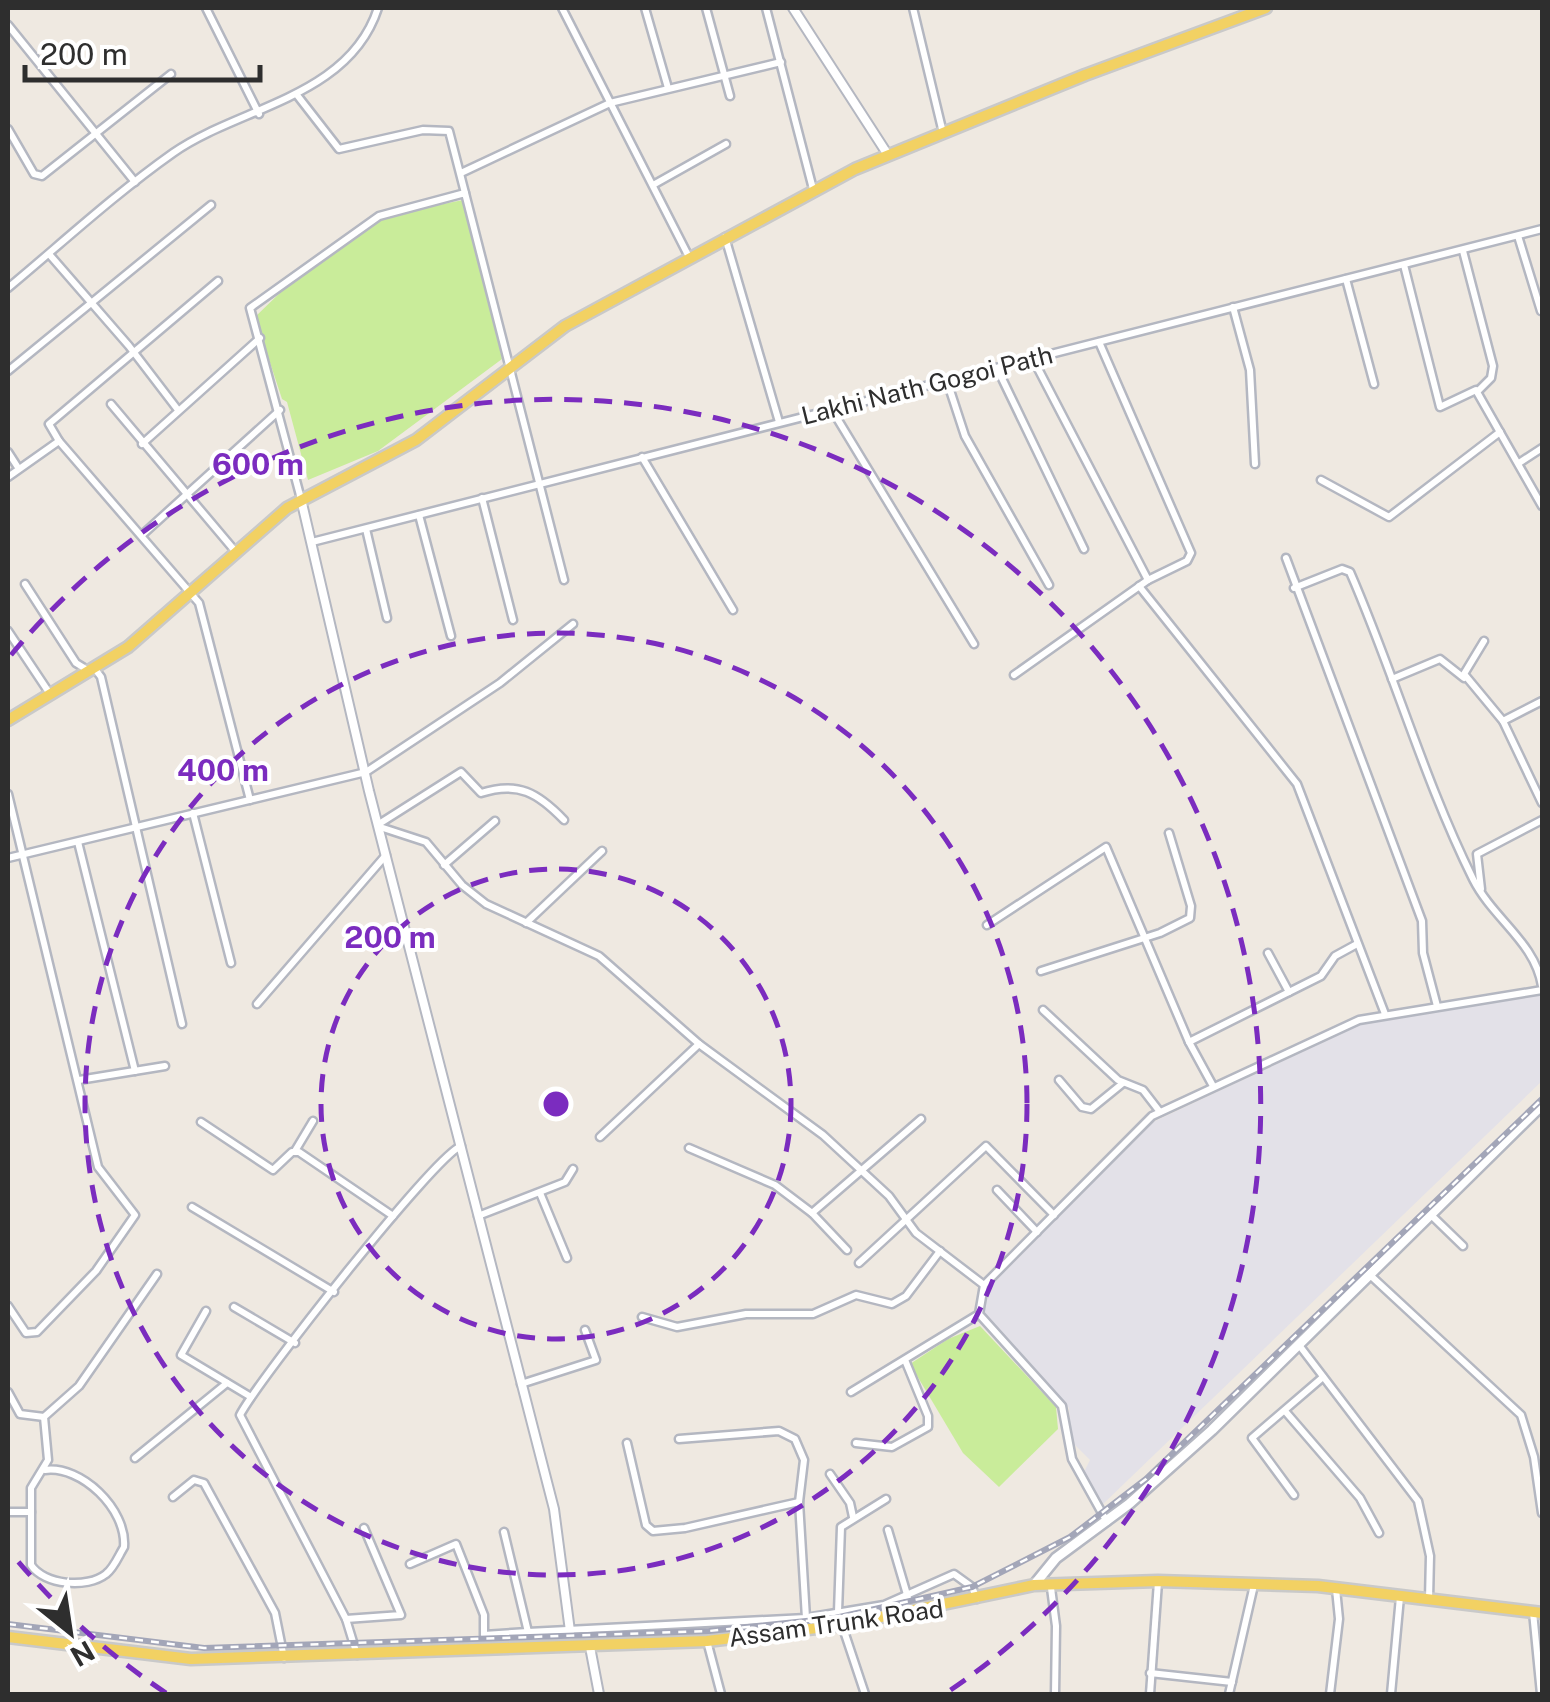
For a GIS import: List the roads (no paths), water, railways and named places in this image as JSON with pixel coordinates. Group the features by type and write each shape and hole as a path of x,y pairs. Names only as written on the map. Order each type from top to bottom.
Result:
{"main road":[{"path":"8,720 92,670 193,594 236,552 301,500 399,451 471,401 509,366 565,326 813,189 943,133 1266,8"},
{"path":"1034,1586 1056,1558 1107,1522 1212,1430 1370,1275 1428,1212 1542,1105"},
{"name":"Assam Trunk Road","path":"8,1637 192,1660 708,1641 842,1625 1034,1586 1158,1581 1336,1588 1538,1613"}],"street":[{"path":"206,8 259,114"},
{"path":"8,288 135,182 192,141 297,95 366,38 378,8"},
{"path":"562,8 689,257"},
{"path":"645,8 668,88"},
{"path":"706,8 730,96"},
{"path":"766,8 813,189"},
{"path":"793,8 888,155"},
{"path":"913,8 943,133"},
{"path":"8,25 135,182"},
{"path":"461,173 610,103 782,62"},
{"path":"8,129 38,177 171,74"},
{"path":"297,95 339,149 423,130 449,131 543,483 564,580"},
{"path":"653,185 726,144"},
{"path":"464,193 391,211 366,224 250,308 280,410 477,1217 554,1508 570,1631"},
{"path":"8,371 211,206"},
{"name":"Lakhi Nath Gogoi Path","path":"312,542 1542,229"},
{"path":"725,236 779,422"},
{"path":"1518,236 1541,311"},
{"path":"1404,265 1439,405 1476,390 1491,378 1492,366 1462,251"},
{"path":"49,254 178,410"},
{"path":"1346,279 1374,384"},
{"path":"218,281 49,424 59,442 193,594 204,614 250,800"},
{"path":"1233,306 1250,370 1254,464"},
{"path":"142,444 260,338"},
{"path":"1014,675 1148,580 1188,561 1190,554 1100,342"},
{"path":"1034,359 1148,580"},
{"path":"996,368 1084,549"},
{"path":"947,382 965,436 1049,585"},
{"path":"1476,390 1542,506"},
{"path":"112,404 236,552"},
{"path":"142,535 280,410"},
{"path":"832,410 974,644"},
{"path":"1321,480 1389,517 1500,432"},
{"path":"8,477 18,466 59,442"},
{"path":"1519,464 1542,448"},
{"path":"8,452 18,466"},
{"path":"642,458 734,610"},
{"path":"482,498 512,620"},
{"path":"419,515 451,636"},
{"path":"366,529 387,618"},
{"path":"1286,558 1294,588 1422,921 1424,959 1438,1006"},
{"path":"851,1392 979,1314 984,1285 1140,1124 1160,1112 1358,1020 1542,988 1534,956 1496,917 1482,895 1347,569 1294,588"},
{"path":"26,584 76,664 101,677 182,1024"},
{"path":"1139,586 1297,784 1385,1014"},
{"path":"8,858 366,772 500,683 573,624"},
{"path":"8,630 51,695"},
{"path":"1466,680 1466,668 1484,641"},
{"path":"1392,679 1440,659 1466,680 1503,721 1542,803"},
{"path":"1503,721 1542,701"},
{"path":"380,825 462,772 482,793 500,786 534,793 564,820"},
{"path":"8,794 98,1167 135,1215 96,1271 37,1332 26,1333 12,1324 8,1306"},
{"path":"193,813 231,963"},
{"path":"1482,895 1477,854 1542,820"},
{"path":"444,866 496,821"},
{"path":"380,825 426,842 444,866 486,904 599,956 698,1044 862,1169 940,1251 984,1285"},
{"path":"1041,971 1178,926 1191,913 1169,833"},
{"path":"78,842 134,1071"},
{"path":"987,924 1104,846 1142,939 1213,1086"},
{"path":"526,923 602,852"},
{"path":"257,1004 387,854"},
{"path":"1189,1042 1324,974 1335,956 1357,944"},
{"path":"1268,952 1289,992"},
{"path":"1043,1010 1123,1083 1143,1090 1160,1112"},
{"path":"600,1137 698,1044"},
{"path":"78,1080 165,1066"},
{"path":"1059,1080 1082,1106 1091,1109 1123,1083"},
{"path":"812,1212 921,1119"},
{"path":"201,1122 273,1170 295,1151 313,1121"},
{"path":"358,1656 346,1618 240,1418 251,1397 393,1216 436,1166 462,1146"},
{"path":"859,1263 986,1146 1054,1216"},
{"path":"689,1148 776,1185 812,1212 848,1250"},
{"path":"295,1151 393,1216"},
{"path":"477,1217 565,1182 574,1169"},
{"path":"998,1190 1037,1232"},
{"path":"540,1193 567,1258"},
{"path":"192,1206 334,1292"},
{"path":"1428,1212 1463,1246"},
{"path":"642,1317 677,1327 746,1314 813,1314 856,1295 892,1304 914,1286 940,1251"},
{"path":"8,1392 20,1414 44,1417 79,1386 157,1274"},
{"path":"1370,1275 1520,1415 1538,1457 1542,1513"},
{"path":"234,1308 295,1343"},
{"path":"206,1312 180,1352 251,1397"},
{"path":"979,1314 1062,1406 1072,1458 1107,1522"},
{"path":"520,1384 596,1360 585,1330"},
{"path":"1298,1344 1422,1510 1430,1556 1429,1599"},
{"path":"856,1444 892,1446 928,1426 928,1416 905,1360"},
{"path":"1294,1494 1252,1441 1324,1377"},
{"path":"136,1458 226,1383"},
{"path":"1285,1410 1360,1498 1379,1532"},
{"path":"44,1417 46,1470 31,1488 31,1565 42,1576 74,1584 102,1577 124,1546 122,1530 91,1484 65,1468 46,1470"},
{"path":"679,1439 786,1432 795,1439 804,1460 800,1502 806,1618"},
{"path":"627,1444 646,1525 652,1531 685,1528 800,1502"},
{"path":"830,1474 850,1503 854,1517"},
{"path":"173,1498 198,1479 204,1483 276,1612 284,1658"},
{"path":"838,1612 838,1536 854,1517 886,1499"},
{"path":"8,1512 31,1512"},
{"path":"346,1618 401,1616 364,1528"},
{"path":"888,1530 908,1598"},
{"path":"504,1532 528,1632"},
{"path":"410,1564 456,1544 484,1615 484,1636 806,1618 908,1598 954,1574 972,1587 978,1600"},
{"path":"1150,1694 1158,1581"},
{"path":"1229,1694 1254,1584"},
{"path":"1051,1588 1056,1626 1055,1694"},
{"path":"1330,1694 1339,1619 1336,1588"},
{"path":"1391,1694 1400,1596"},
{"path":"1538,1613 1541,1694"},
{"path":"842,1625 865,1694"},
{"path":"708,1641 720,1694"},
{"path":"590,1646 599,1694"},
{"path":"1150,1672 1232,1682"}],"railway":[{"path":"8,1624 204,1648 709,1631 835,1618 972,1587 1070,1537 1146,1479 1542,1099"}]}
